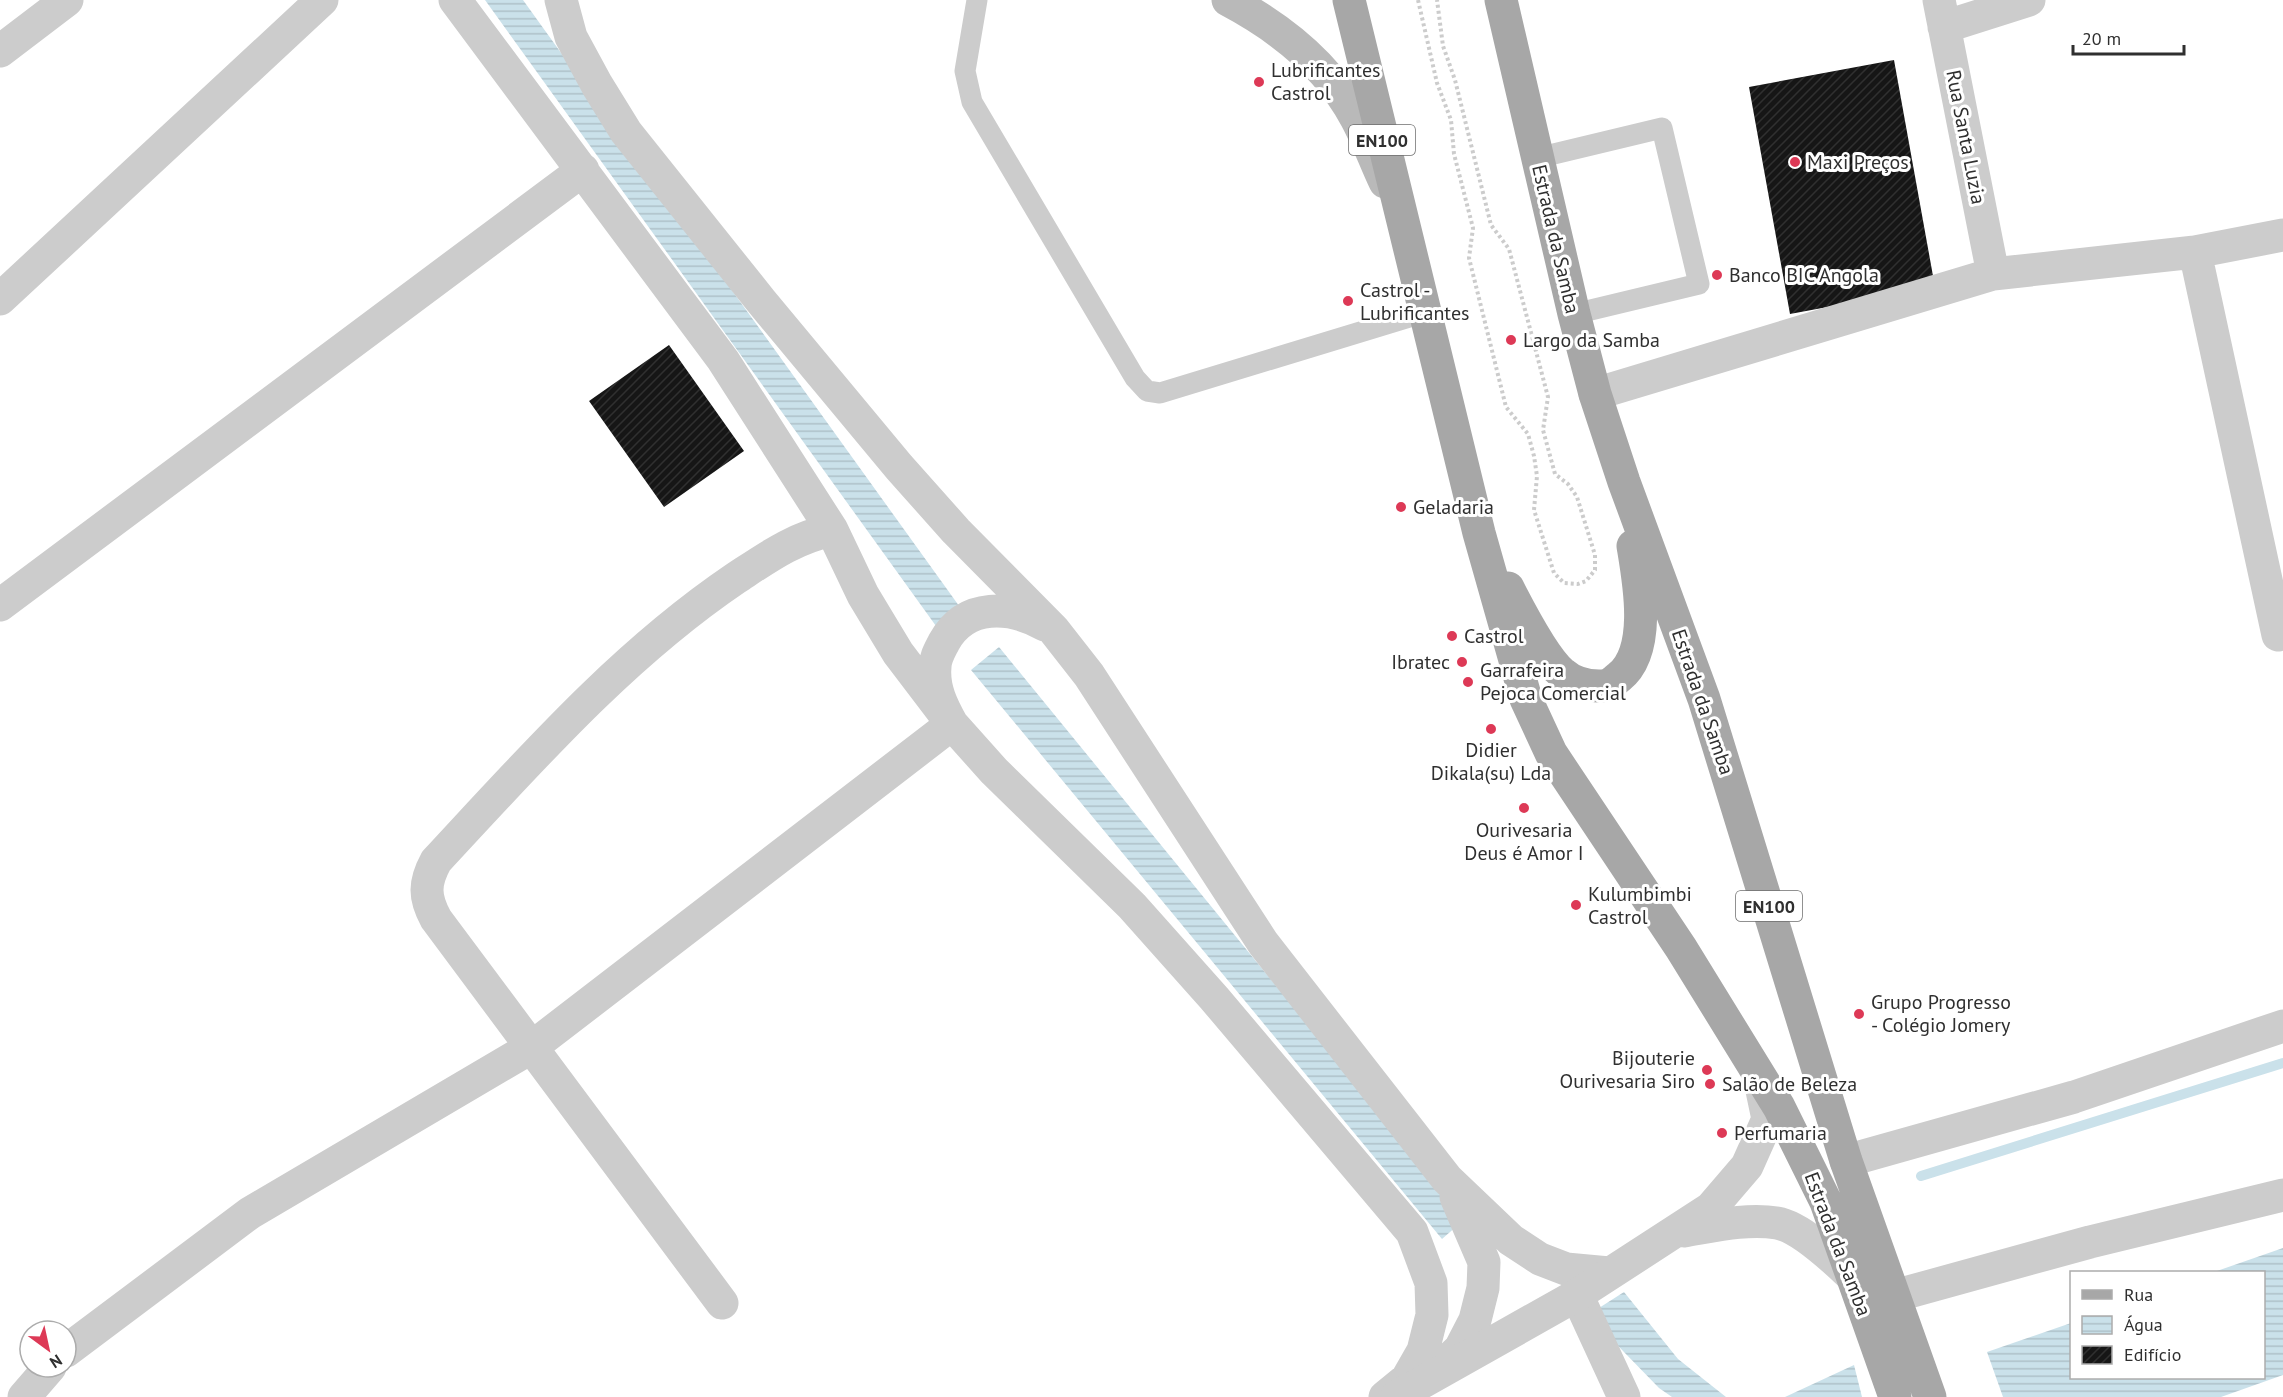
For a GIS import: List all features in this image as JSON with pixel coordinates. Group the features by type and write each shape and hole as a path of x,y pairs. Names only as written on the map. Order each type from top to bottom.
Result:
{"main road":[{"path":"1228,0 1257,15 1288,38 1323,71 1356,116 1400,216"},
{"name":"Estrada da Samba","path":"1349,0 1479,533 1526,699 1551,753 1681,948 1779,1107 1826,1202 1895,1397"},
{"name":"Estrada da Samba","path":"1501,0 1574,314 1595,394 1624,482 1704,699 1846,1161 1929,1397"},
{"path":"1479,533 1530,629 1561,673 1583,686 1607,686 1627,671 1637,650 1641,596 1624,482"}],"street":[{"path":"0,51 67,0"},
{"path":"0,299 322,0"},
{"path":"455,0 723,360 832,530 863,595 898,653 952,724 994,771 1132,906 1214,998 1412,1232 1431,1283 1432,1316 1423,1351 1407,1379 1385,1397"},
{"path":"561,0 571,36 597,85 627,132 761,301 900,467 956,531 1053,629 1089,675 1263,943 1447,1179 1510,1240 1540,1259 1566,1269 1609,1273"},
{"path":"1942,14 2029,0"},
{"name":"Rua Santa Luzia","path":"1942,14 1993,274"},
{"path":"0,605 583,170"},
{"path":"1595,394 1993,274 2195,252 2283,236"},
{"path":"2195,252 2278,635"},
{"path":"722,1303 428,905 425,891 427,877 436,861 593,698 700,603 804,536 832,530"},
{"path":"952,724 940,701 935,667 938,654 949,632 964,619 983,611 1007,610 1027,615 1053,629"},
{"path":"78,1342 250,1213 532,1047 952,724"},
{"path":"1846,1161 2074,1097 2283,1026"},
{"path":"1396,1397 1576,1294 1712,1208 1747,1166 1767,1119 1759,1075"},
{"path":"1434,1374 1460,1349 1475,1320 1483,1288 1484,1262 1447,1179"},
{"path":"1894,1296 2090,1242 2283,1195"},
{"path":"1671,1233 1733,1222 1779,1223 1821,1246 1852,1276"},
{"path":"1576,1294 1624,1397"},
{"path":"24,1397 40,1379"}],"lane":[{"path":"977,0 964,71 972,102 1135,378 1147,391 1160,393 1426,312"},
{"path":"1537,158 1662,128 1689,239 1699,284 1574,314"}],"path":[{"path":"1418,0 1437,83 1451,120 1454,154 1473,228 1469,258 1506,407 1528,434 1538,476 1534,510 1554,573 1564,583 1578,584 1586,581 1595,570 1595,555 1577,497 1568,484 1555,474 1543,430 1548,397 1509,249 1491,225 1455,80 1443,46 1437,0"}],"water":[{"path":"485,0 523,0 962,610 936,626"},
{"path":"999,647 1466,1218 1442,1239 971,670"},
{"path":"2283,1248 2283,1375 2221,1397 2003,1397 1987,1352 2070,1323 2070,1379 2265,1379 2265,1271 2217,1271"},
{"path":"1624,1292 1678,1359 1726,1397 1672,1397 1659,1388 1588,1315"},
{"path":"1854,1365 1862,1397 1785,1397"}],"building":[{"path":"1894,60 1935,287 1790,314 1749,87"},
{"path":"669,345 744,451 664,507 589,401"}],"waterway":[{"path":"1921,1176 2283,1063"}],"place":[{"name":"Lubrificantes Castrol","path":"1259,82"},
{"name":"Maxi Preços","path":"1795,162"},
{"name":"Banco BIC Angola","path":"1717,275"},
{"name":"Castrol - Lubrificantes","path":"1348,301"},
{"name":"Largo da Samba","path":"1511,340"},
{"name":"Geladaria","path":"1401,507"},
{"name":"Castrol","path":"1452,636"},
{"name":"Ibratec","path":"1462,662"},
{"name":"Garrafeira Pejoca Comercial","path":"1468,682"},
{"name":"Didier Dikala(su) Lda","path":"1491,729"},
{"name":"Ourivesaria Deus é Amor I","path":"1524,808"},
{"name":"Kulumbimbi Castrol","path":"1576,905"},
{"name":"Grupo Progresso - Colégio Jomery","path":"1859,1014"},
{"name":"Bijouterie Ourivesaria Siro","path":"1707,1070"},
{"name":"Salão de Beleza","path":"1710,1084"},
{"name":"Perfumaria","path":"1722,1133"}]}
